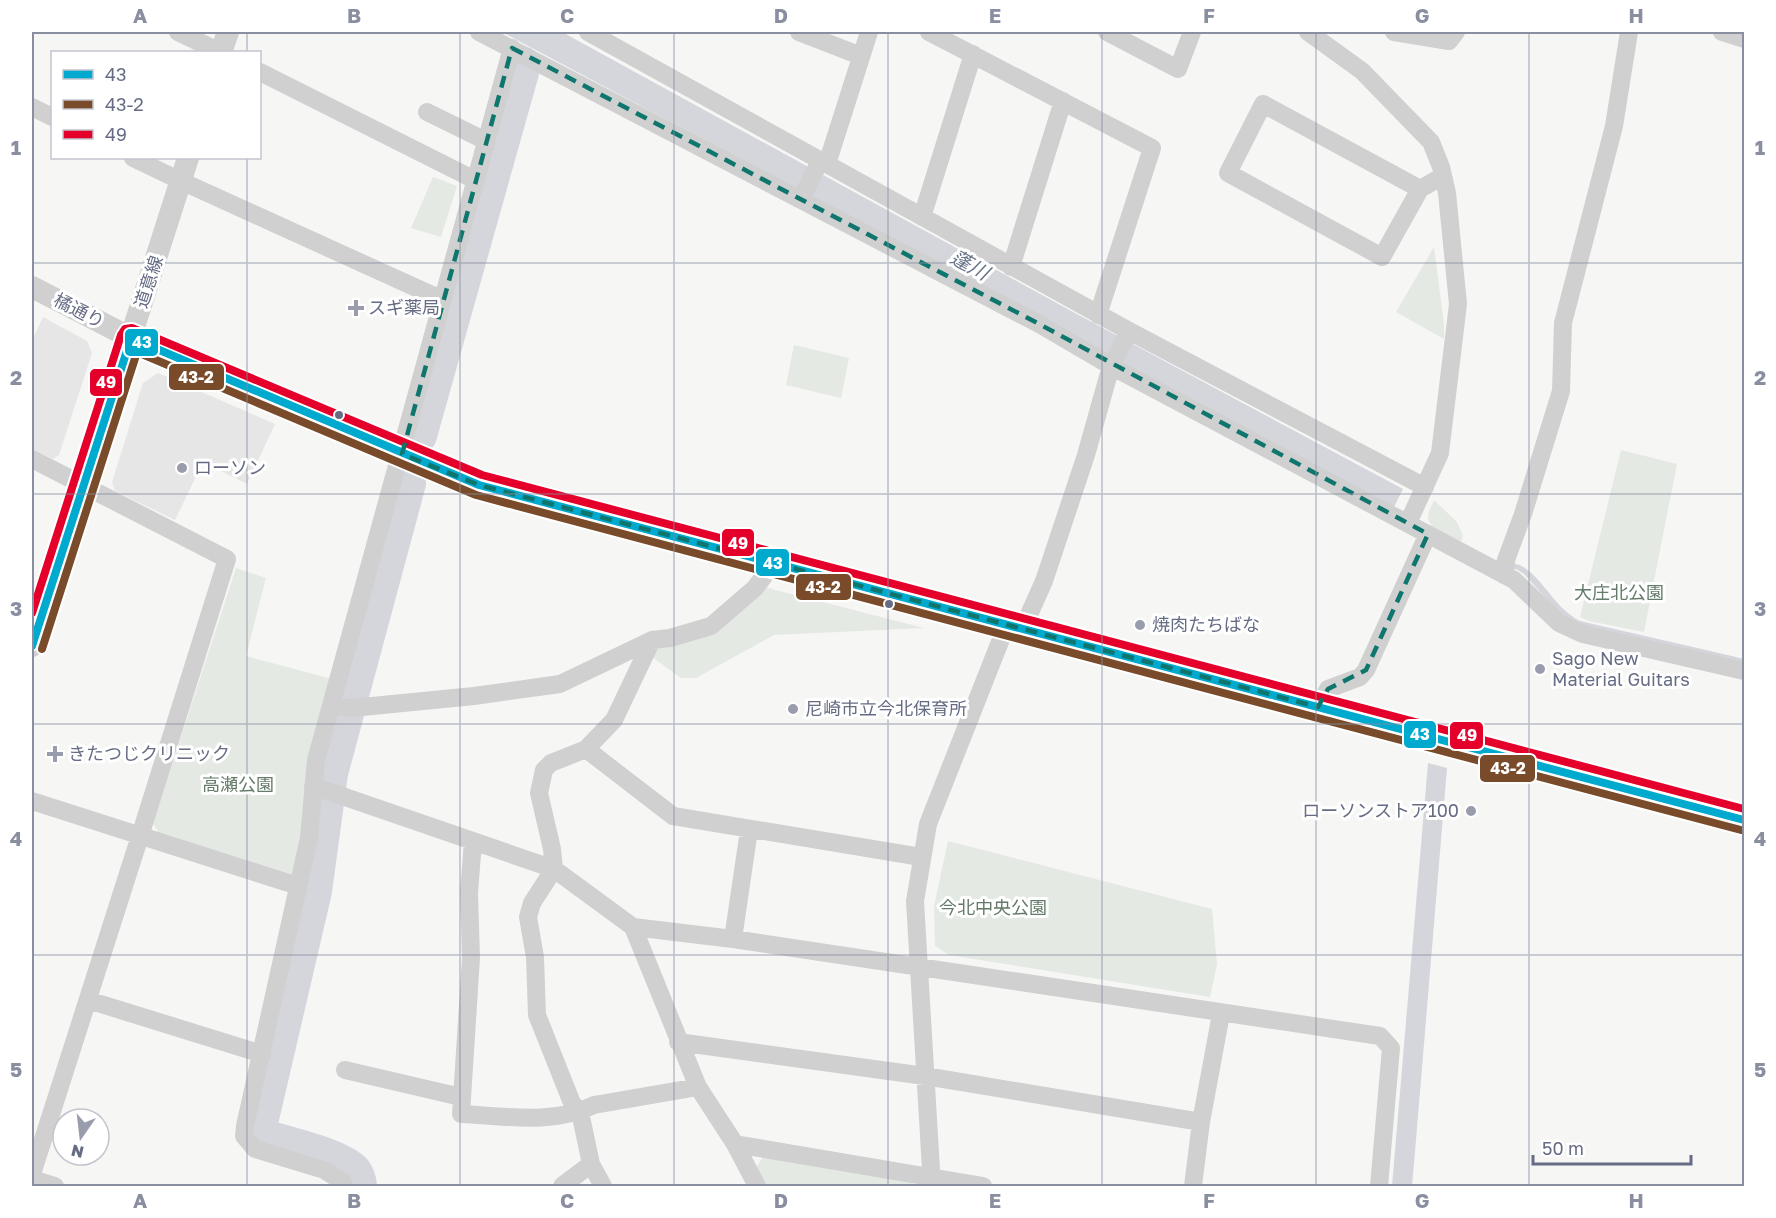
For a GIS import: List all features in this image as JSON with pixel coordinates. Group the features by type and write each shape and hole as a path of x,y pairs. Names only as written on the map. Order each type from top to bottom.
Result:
{"street":[{"path":"178,32 218,51"},
{"path":"220,51 228,32"},
{"path":"479,32 802,198 1428,534 1504,569 1559,623 1583,634 1744,671"},
{"path":"588,32 822,165 922,217 1098,315 1127,335 1425,487"},
{"path":"799,32 861,56"},
{"path":"802,198 822,165 869,32"},
{"path":"930,32 1152,148 1098,315"},
{"path":"1107,32 1178,69 1192,32"},
{"path":"1308,32 1362,71 1431,142 1447,193 1458,304 1440,453 1408,523"},
{"path":"1394,32 1449,41 1456,32"},
{"path":"1504,569 1561,391 1563,323 1614,126 1629,32"},
{"path":"1722,32 1744,39"},
{"path":"343,1186 343,1182 324,1170 255,1149 244,1136 321,789 316,760 340,707 402,454 512,48"},
{"path":"922,217 973,54"},
{"path":"261,73 475,180"},
{"path":"1011,267 1063,101"},
{"path":"1420,189 1263,104 1228,173 1382,257 1420,189 1443,176"},
{"path":"32,107 51,116"},
{"path":"427,112 486,141"},
{"path":"135,159 443,300"},
{"name":"道意線","path":"32,646 188,159"},
{"name":"橘通り","path":"32,287 131,338 479,485 1744,820"},
{"path":"932,1182 915,901 928,824 1015,626 1044,581 1086,455 1112,364 1127,335"},
{"path":"32,459 227,559 32,1174"},
{"path":"1318,706 1328,689 1360,677 1366,670 1428,534"},
{"path":"340,707 474,696 560,684 652,640 670,639 711,626 755,588 774,563"},
{"path":"603,1186 591,1164 580,1112 573,1103 537,1015 535,957 528,917 532,903 554,869 552,849 539,793 544,770 551,763 586,749 614,720 652,640"},
{"path":"586,749 673,816 921,858"},
{"path":"321,789 554,869 633,927 733,939 1221,1014 1380,1036 1391,1048 1379,1186"},
{"path":"32,801 298,886"},
{"path":"733,939 749,830"},
{"path":"473,841 469,893 471,958 460,1114 547,1117 580,1112 594,1105 698,1087"},
{"path":"633,927 698,1087 735,1144 757,1186"},
{"path":"88,1000 262,1053"},
{"path":"1193,1186 1201,1122 1221,1014"},
{"path":"678,1042 925,1076 1201,1122"},
{"path":"345,1070 461,1097"},
{"path":"735,1144 932,1182 983,1186"},
{"path":"562,1186 591,1164"},
{"path":"32,1179 55,1186"}],"highlighted area":[{"path":"512,48 1041,325 1428,534 1366,670 1328,689 1318,707 479,485 402,454"}],"shaded area":[{"path":"43,317 87,341 92,353 59,455 53,459 32,449 32,340"},
{"path":"158,373 275,424 247,484 203,462 175,520 115,491 112,482 143,383"}],"green space":[{"path":"433,177 457,186 441,237 411,228"},
{"path":"1434,247 1444,324 1444,339 1396,312"},
{"path":"794,345 849,358 841,398 786,385"},
{"name":"大庄北公園","path":"1621,450 1677,464 1644,632 1589,621 1580,617"},
{"path":"1434,500 1457,522 1463,536 1460,544 1430,523 1428,514"},
{"name":"高瀬公園","path":"236,568 266,578 246,656 332,679 296,872 289,876 159,833 153,823"},
{"path":"764,587 924,628 774,635 696,678 681,678 652,657 658,644"},
{"name":"今北中央公園","path":"948,841 1212,909 1217,964 1210,997 949,955 935,946 934,906"},
{"path":"763,1157 910,1180 915,1186 761,1186 753,1172"}],"water":[{"name":"蓬川","path":"502,32 562,32 1075,313 1403,489 1394,507"},
{"path":"1472,548 1495,560 1518,564 1525,568 1571,616 1580,621 1744,659 1744,664 1588,630 1559,613 1524,574 1516,569 1509,570"},
{"path":"1428,763 1447,768 1415,1152 1412,1186 1392,1186"}],"waterway":[{"path":"418,435 522,65"},
{"path":"358,1186 354,1173 343,1165 322,1155 264,1138 259,1133 258,1127 313,891 329,773 407,483"}],"transit line":[{"name":"49","path":"32,613 121,335 125,329 132,328 482,475 1744,809"},
{"name":"43","path":"32,646 131,338 479,485 1744,820"},
{"name":"43-2","path":"42,649 137,352 476,495 1741,830"}],"place":[{"name":"スギ薬局","path":"356,308"},
{"name":"ローソン","path":"182,468"},
{"name":"焼肉たちばな","path":"1140,625"},
{"name":"Sago New Material Guitars","path":"1540,669"},
{"name":"尼崎市立今北保育所","path":"793,709"},
{"name":"きたつじクリニック","path":"55,754"},
{"name":"ローソンストア100","path":"1471,811"}]}
